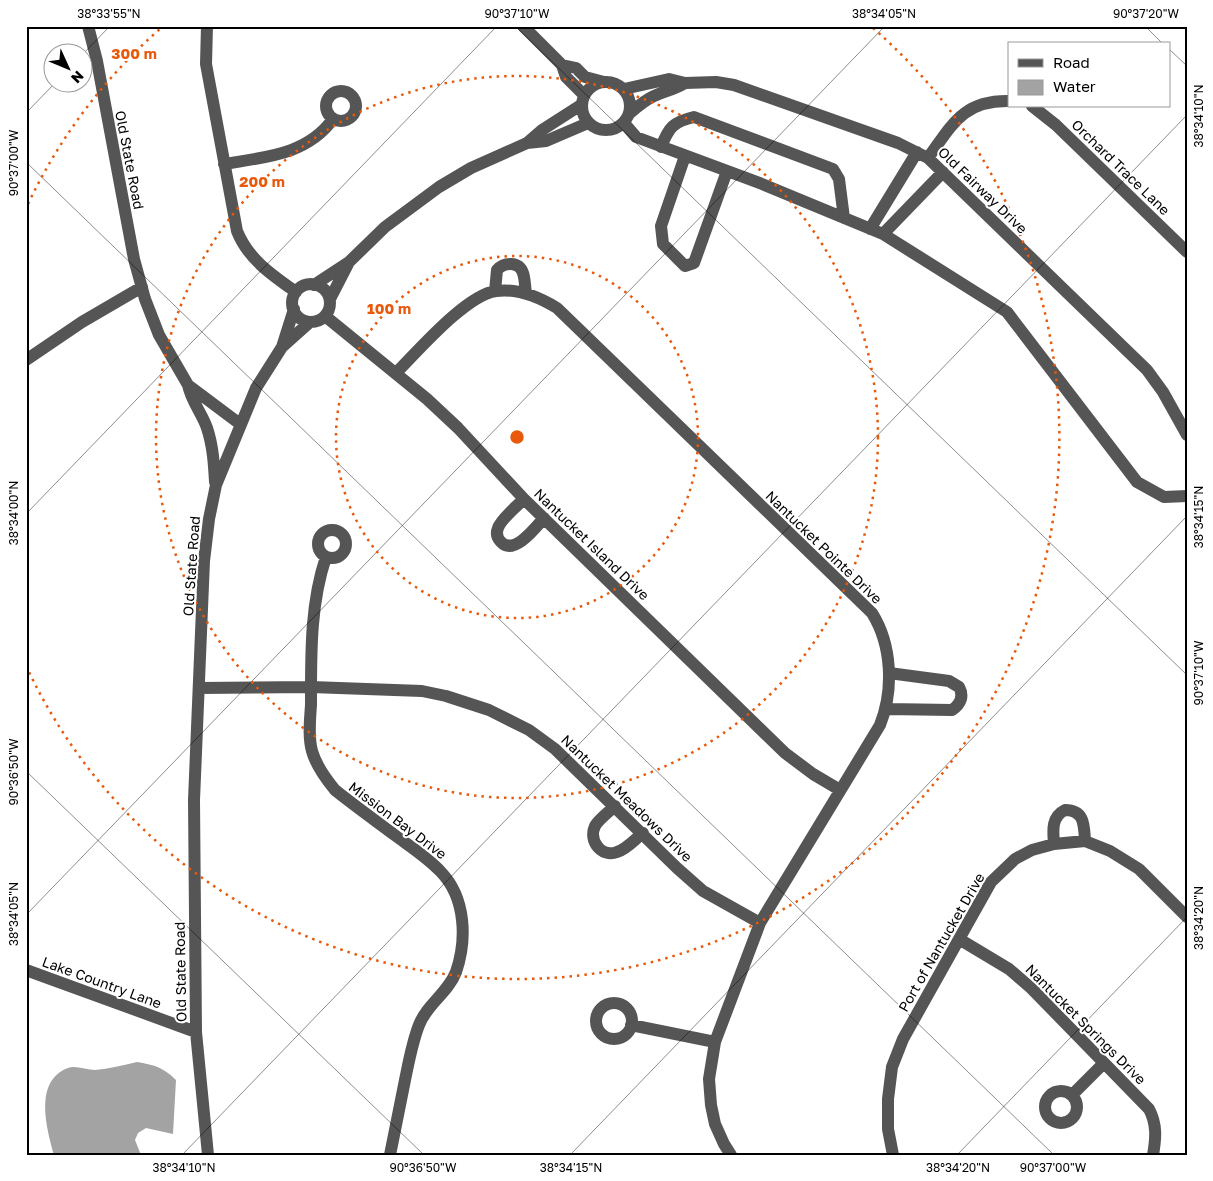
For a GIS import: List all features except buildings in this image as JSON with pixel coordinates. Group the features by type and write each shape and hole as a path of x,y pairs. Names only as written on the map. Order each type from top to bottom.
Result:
{"street":[{"name":"Old State Road","path":"88,26 97,61 134,259 160,335 188,385 240,424 216,485 208,519 204,561 194,800 196,1032 208,1155"},
{"path":"208,26 206,64 237,231 242,245 263,268 296,292"},
{"path":"523,26 562,65 566,77 583,100 583,115 588,123 594,128 603,131 620,127 627,118 631,104 624,89 611,82 585,77 576,68 562,65"},
{"name":"Old Fairway Drive","path":"624,89 669,78 684,83 716,82 734,85 898,143 922,155 943,172 1147,370 1163,392 1187,435"},
{"path":"240,424 256,388 282,347 294,309 296,292 306,285 314,284 349,262 386,227 439,187 471,168 527,143 583,100 590,87 604,82"},
{"name":"Old Fairway Drive","path":"627,118 642,102 655,95 673,90 684,83"},
{"path":"870,229 922,155 952,124 974,106 1008,101"},
{"name":"Orchard Trace Lane","path":"1035,108 1056,124 1187,252"},
{"path":"661,146 667,132 673,125 694,117 833,169 839,179 844,218"},
{"path":"627,118 636,137 884,234 1007,312 1137,482 1164,497 1187,496"},
{"path":"224,164 286,152 311,142 325,130 333,119"},
{"path":"527,143 546,141 588,123"},
{"path":"685,156 661,226 664,244 685,266 694,263 727,171"},
{"path":"884,234 943,172"},
{"path":"330,299 349,262"},
{"path":"495,291 497,270 505,264 512,264 517,266 523,273 526,293"},
{"path":"294,309 300,318 310,322 326,316 330,305 328,293 314,284"},
{"path":"26,360 32,351 142,287"},
{"name":"Nantucket Pointe Drive","path":"396,373 459,311 476,298 495,291 510,291 526,293 557,308 872,613 882,634 890,691 887,708 880,725 760,924 715,1042 709,1079 711,1105 715,1124 731,1155"},
{"name":"Nantucket Island Drive","path":"326,316 396,373 458,428 524,499 785,753 813,774 840,790"},
{"path":"282,347 310,322"},
{"path":"188,385 190,396 206,426 213,452 216,485"},
{"path":"524,499 498,526 497,536 500,542 509,546 518,544 544,518"},
{"name":"Mission Bay Drive","path":"326,557 317,591 314,622 311,687 312,750 325,778 335,790 442,872 453,890 463,927 462,951 455,974 446,990 432,1004 420,1022 412,1046 390,1155"},
{"path":"887,708 947,711 957,707 962,696 959,687 949,681 888,673"},
{"name":"Nantucket Meadows Drive","path":"199,688 311,687 422,691 446,696 489,710 529,730 555,749 703,891 760,924"},
{"path":"615,806 595,828 594,840 598,848 603,852 616,853 622,851 643,833"},
{"path":"1054,844 1054,821 1056,816 1065,810 1076,812 1083,819 1085,841"},
{"name":"Port of Nantucket Drive","path":"893,1155 888,1129 888,1099 892,1067 902,1039 991,882 1016,859 1032,850 1054,844 1085,841 1110,851 1139,869 1187,917"},
{"name":"Nantucket Springs Drive","path":"959,938 1009,969 1031,988 1149,1109 1155,1119 1156,1141 1153,1155"},
{"name":"Lake Country Lane","path":"26,970 196,1032"},
{"path":"631,1025 715,1042"},
{"path":"1072,1095 1104,1063"}],"water":[{"path":"137,1062 158,1067 176,1080 173,1134 146,1128 138,1133 135,1140 141,1155 54,1155 48,1132 45,1107 46,1094 50,1083 57,1074 71,1067 95,1070"}]}
